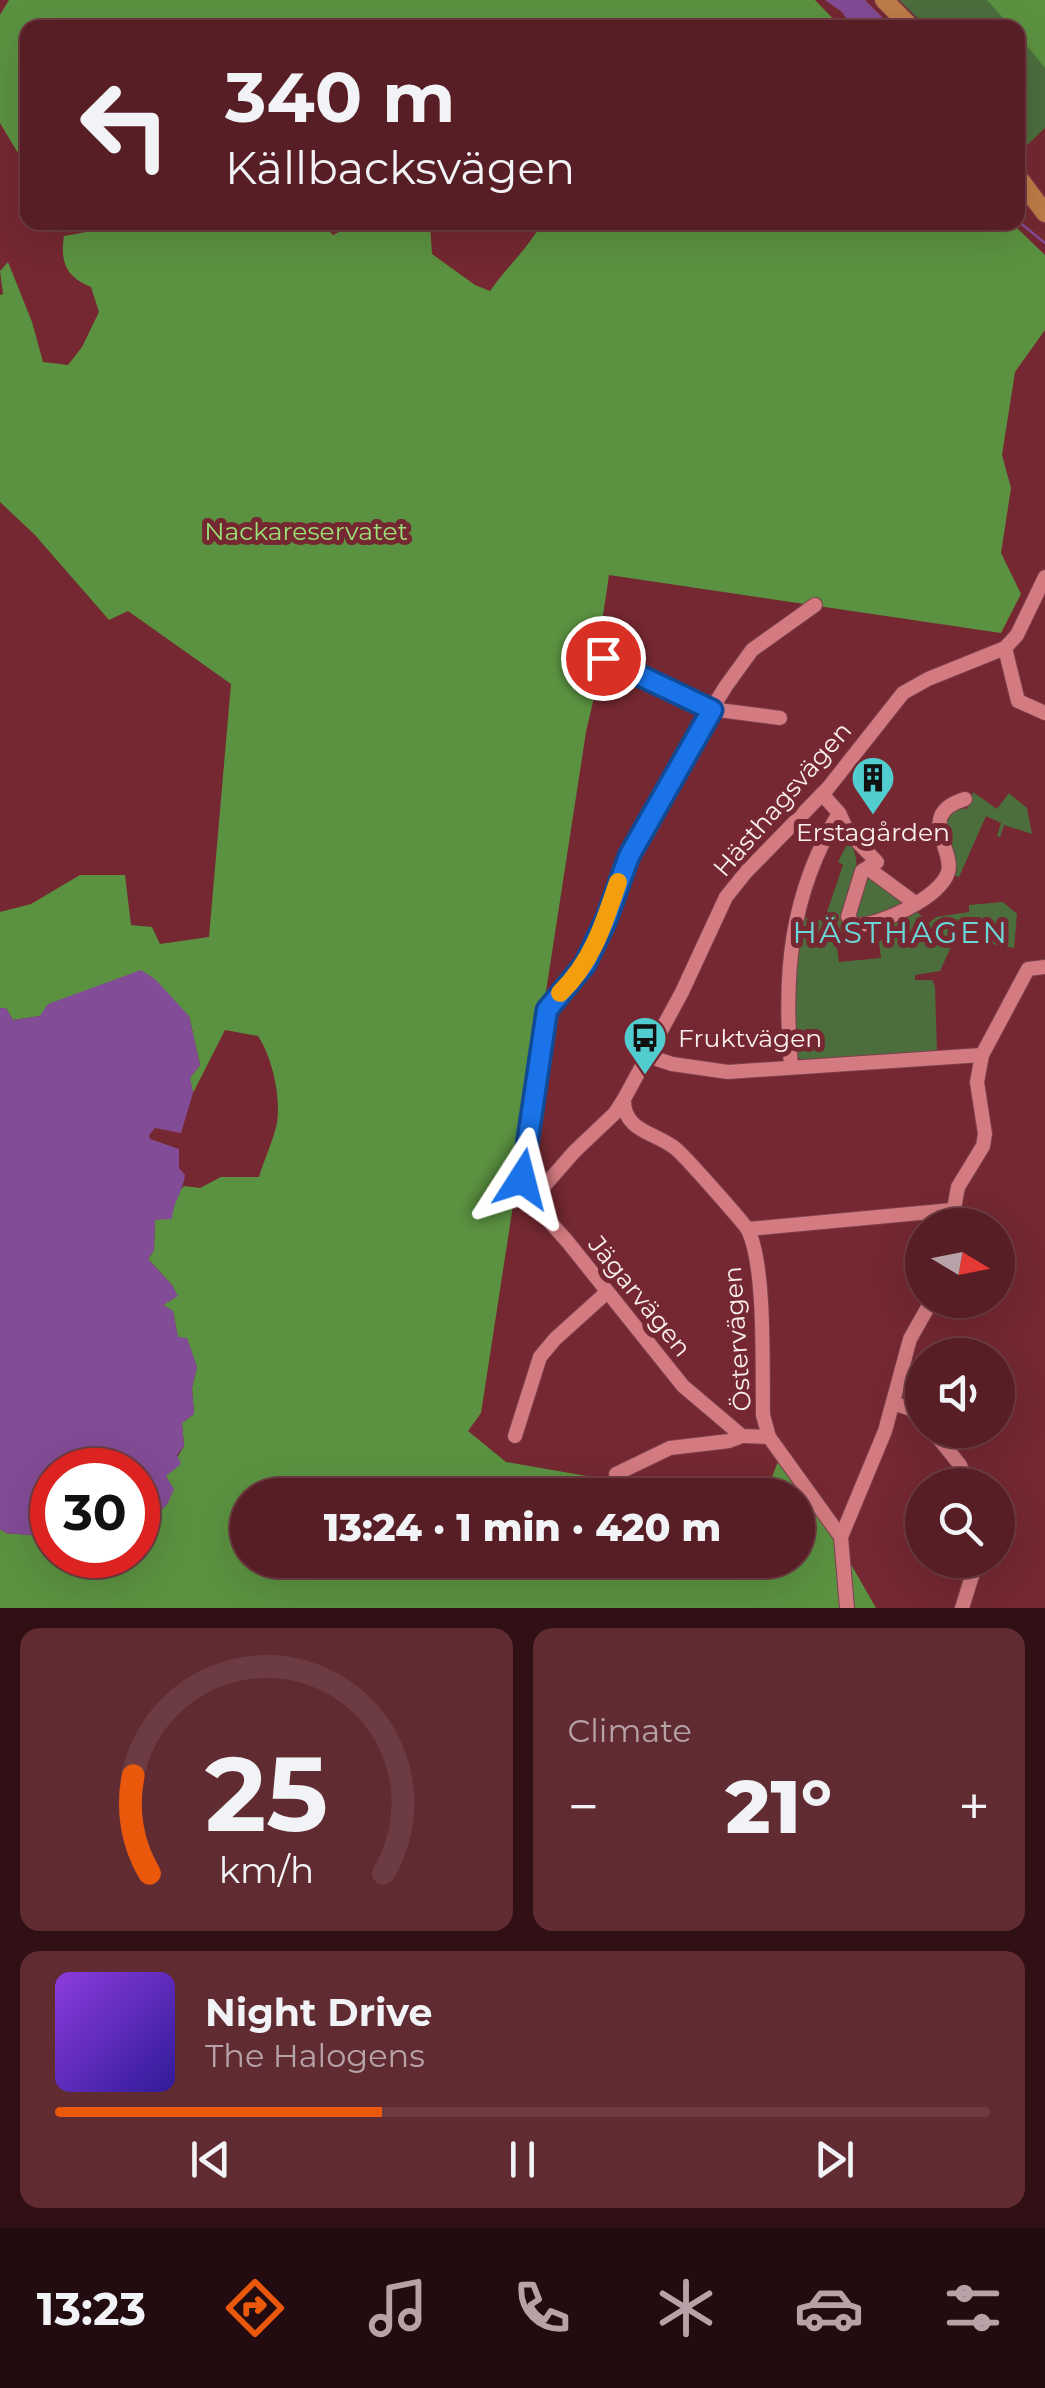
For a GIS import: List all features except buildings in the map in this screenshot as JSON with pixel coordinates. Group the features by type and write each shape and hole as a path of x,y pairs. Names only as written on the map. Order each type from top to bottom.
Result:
{"main road":[{"path":"884,0 904,20"},
{"path":"1025,186 1045,213"}],"street":[{"path":"1045,577 1017,635 1005,648 1018,701 1045,713"},
{"path":"532,1200 523,1192 522,1179 547,1010 585,964 629,856 712,710 752,650 815,605"},
{"name":"Hästhagsvägen","path":"532,1200 615,1113 648,1056 726,897 746,872 822,794 902,693 1005,648"},
{"path":"580,650 712,710 780,718"},
{"path":"822,794 873,864 873,872 914,903"},
{"path":"873,864 862,871 851,899 848,917 854,925 867,926 886,919 935,891 948,874 949,862 938,832 940,821 949,808 965,799"},
{"path":"792,1066 788,965 791,939 806,884 839,813"},
{"path":"954,1208 963,1176 983,1146 985,1134 977,1082 982,1055 1028,969 1045,968"},
{"path":"648,1056 672,1064 728,1072 982,1055"},
{"name":"Östervägen","path":"624,1099 626,1118 638,1129 676,1148 748,1229 759,1276 763,1415 769,1437 841,1537"},
{"name":"Jägarvägen","path":"532,1200 683,1386 742,1436"},
{"path":"748,1229 905,1220"},
{"path":"515,1436 540,1357 606,1293"},
{"path":"847,1608 841,1537 894,1403 910,1339 922,1318"},
{"path":"894,1403 905,1408"},
{"path":"616,1474 670,1448 742,1436 769,1437"},
{"path":"962,1608 971,1578"}],"green space":[{"path":"9,0 815,0 834,20 20,20 20,156 0,123 0,15"},
{"path":"899,0 1045,0 1045,128 1025,147 1025,20 920,20"},
{"path":"987,0 1045,0 1045,68 1025,44 1025,20 1005,20"},
{"name":"Nackareservatet","path":"98,230 328,230 333,235 343,230 430,230 432,254 475,285 490,291 537,230 1019,230 1045,255 1045,330 1015,372 1002,455 1011,488 1001,553 1021,594 1001,633 609,575 598,649 603,658 586,732 481,1413 468,1431 506,1462 598,1478 230,1478 230,1578 815,1578 815,1511 876,1608 0,1608 0,1529 30,1535 30,1578 160,1578 160,1512 168,1503 166,1476 184,1446 182,1423 194,1414 192,1388 197,1367 187,1339 178,1338 173,1311 163,1305 177,1296 148,1259 154,1250 155,1220 184,1186 200,1188 221,1177 259,1177 278,1112 274,1077 258,1036 225,1030 193,1093 190,1078 200,1065 189,1016 40,1016 13,1020 6,1008 0,1008 0,912 31,904 80,875 125,875 131,925 152,927 160,944 209,937 231,684 128,611 109,620 35,535 0,502 0,271 8,262 43,362 68,365 99,312 91,287 70,273 63,254 64,236"},
{"path":"973,792 997,809 1009,793 1027,808 1032,834 1004,825 1000,837 997,836 1001,823 986,816 959,877 952,875 942,826 953,807 967,809"},
{"path":"849,840 856,876 842,940 836,941 839,962 881,958 879,942 889,933 883,927 914,909 929,923 936,917 969,912 969,905 1003,902 1017,914 1014,948 965,939 951,947 940,971 915,975 915,980 932,980 935,986 937,1053 806,1062 795,1056 792,974 800,917 824,921 843,865 838,862"},
{"path":"865,873 904,905 856,921 852,904"},
{"name":"Nackareservatet","path":"779,1459 792,1478 772,1478"}],"shaded area":[{"path":"825,0 865,0 885,20 847,20"},
{"path":"141,970 155,979 189,1016 200,1065 190,1078 193,1093 181,1133 155,1128 149,1135 150,1139 179,1149 179,1168 185,1175 172,1219 155,1220 154,1250 148,1259 178,1296 163,1305 173,1311 178,1337 187,1338 197,1367 192,1388 194,1414 182,1423 184,1446 177,1455 181,1464 166,1476 174,1489 160,1512 160,1448 30,1448 30,1535 0,1529 0,1008 6,1008 13,1020 40,1016 48,1004"}],"waterway":[{"path":"1025,227 1045,243"}],"slow traffic":[{"path":"560,993 574,980 594,947 618,882"}],"place":[{"name":"Erstagården","path":"873,816"},
{"name":"Fruktvägen","path":"645,1076"}],"district":[{"name":"HÄSTHAGEN","path":"901,933"}],"route":[{"path":"522,1179 550,1002 585,964 629,856 712,710 603,658"}]}
